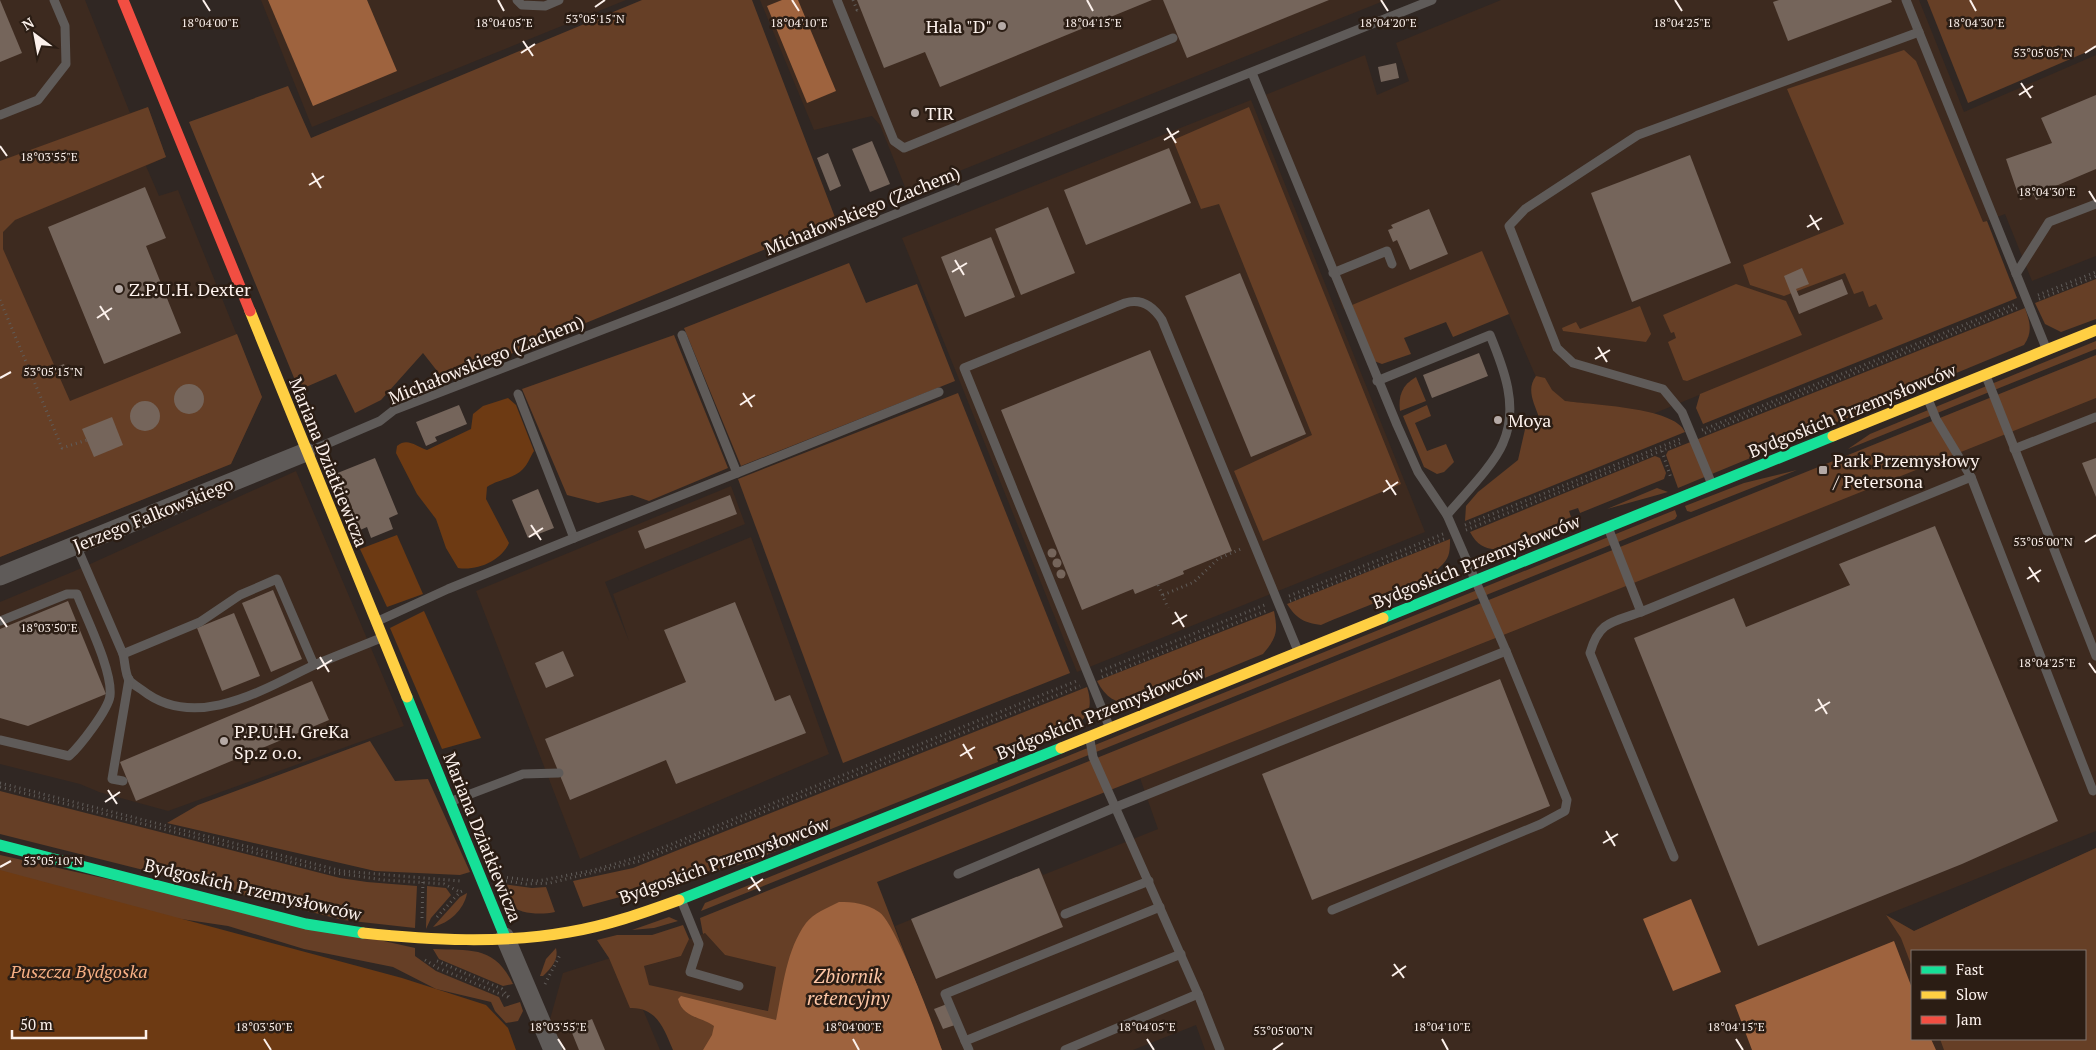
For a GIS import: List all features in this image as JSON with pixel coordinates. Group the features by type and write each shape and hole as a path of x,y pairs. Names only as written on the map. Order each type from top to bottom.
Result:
{"street":[{"name":"Mariana Dziatkiewicza","path":"124,0 306,452 505,937"},
{"name":"Bydgoskich Przemysłowców","path":"0,845 333,929 409,939 505,937 570,932 681,899 2096,330"},
{"name":"Jerzego Falkowskiego","path":"0,576 306,452"},
{"path":"505,937 553,1050"}],"lane":[{"path":"0,115 38,100 66,64 65,26 54,0"},
{"path":"518,0 522,5 545,6 559,0"},
{"path":"837,0 894,141 904,148 1173,38"},
{"name":"Michałowskiego (Zachem)","path":"306,452 380,421 394,410 672,303 1432,0"},
{"path":"1906,0 2047,350"},
{"path":"1712,484 1682,412 1663,389 1573,363 1557,348 1509,226 1525,209 1638,135 1919,32"},
{"path":"1252,73 1377,381 1418,472 1447,515 1506,651 1567,800 1565,810 1541,824 1332,910"},
{"path":"2016,274 2049,222 2096,204"},
{"path":"1332,273 1386,250 1392,264"},
{"path":"1109,727 964,368 1125,302 1136,301 1146,304 1162,320 1299,652"},
{"path":"682,335 736,473"},
{"path":"1377,381 1490,335 1508,386 1510,416 1503,443 1447,515"},
{"path":"1986,375 2096,656"},
{"path":"376,622 448,589 938,392"},
{"path":"518,394 574,538"},
{"path":"1928,399 1936,419 1971,477 2092,791"},
{"path":"2014,448 2096,417"},
{"path":"1674,857 1590,653 1595,636 1608,623 1641,612 1971,477"},
{"path":"1607,527 1641,612"},
{"path":"76,546 123,654 128,679 112,779 123,781"},
{"path":"123,654 200,622 240,595 277,579 314,665"},
{"path":"0,621 68,594 77,594 110,679 110,698 82,744 69,756 0,740"},
{"path":"128,679 148,695 163,703 200,708 223,705 254,694 314,665 382,638"},
{"path":"958,874 1116,807 1506,651"},
{"path":"1090,735 1093,757 1149,880 1220,1050"},
{"path":"449,802 523,774 559,773"},
{"path":"1065,914 1149,880"},
{"path":"681,899 699,944 690,972 739,986"},
{"path":"969,1050 945,994 1160,907"},
{"path":"965,1041 1181,954"},
{"path":"1065,1050 1198,994"}],"path":[{"path":"853,0 857,10 860,9"},
{"path":"0,783 342,871 468,882 488,874 538,880 594,870 642,856 2096,272"},
{"path":"0,300 62,448 87,440"},
{"path":"1163,595 1194,582 1220,557 1254,544"},
{"path":"1158,585 1168,608"},
{"path":"0,788 329,872 384,880 444,884 460,892"}],"shaded area":[{"path":"0,0 85,0 130,113 148,107 166,157 146,166 159,196 178,190 262,397 231,464 0,557"},
{"path":"261,0 626,0 312,127"},
{"path":"642,0 752,0 836,220 445,381 423,353 381,400 355,413 336,374 299,390 189,122 288,86 311,138"},
{"path":"760,0 1386,0 907,192 880,125 872,116 814,130"},
{"path":"1501,0 1919,0 1964,112 2096,55 2096,256 2032,281 2005,214 1959,232 1978,281 1567,449 1482,252 1343,309 1265,95 1365,55 1377,95 1409,81 1396,43"},
{"path":"1927,0 2096,0 2096,48 1968,103"},
{"path":"1904,50 1916,61 1983,222 1987,221 2017,298 1703,424 1696,408 1700,394 1883,319 1876,304 1869,307 1863,291 1854,294 1845,273 1784,296 1750,285 1743,265 1844,224 1787,89"},
{"path":"1251,100 1425,532 1077,672 902,238"},
{"path":"148,107 166,157 15,220 3,232 3,249 70,401 237,334 262,397 231,464 0,557 0,161"},
{"path":"1249,107 1401,484 1263,541 1234,471 1312,435 1219,204 1201,209 1173,140"},
{"path":"1482,251 1509,314 1453,337 1446,322 1404,338 1411,354 1382,364 1374,361 1352,305"},
{"path":"849,263 866,303 917,284 955,381 741,466 684,328"},
{"path":"2096,279 2096,319 2061,332 2045,324 2035,303"},
{"path":"1736,284 1786,301 1802,335 1687,381 1683,380 1668,342 1676,338 1674,332 1671,333 1663,315"},
{"path":"1640,306 1651,334 1646,342 1563,331 1562,328 1576,322 1580,329"},
{"path":"2025,308 2030,331 2024,345 1678,488 1666,455 1668,451"},
{"path":"674,335 728,468 649,501 632,495 598,503 567,495 522,389"},
{"path":"2096,341 2096,349 1848,449 1870,434"},
{"path":"2096,355 2096,398 1516,630 877,882 942,1050 673,1050 663,1027 653,1015 647,1011 630,1008 609,958 597,940 617,935 652,935 683,925 689,939 681,956 644,966 649,985 768,1011 776,967 725,955 705,933 703,934 700,918"},
{"path":"1536,376 1545,378 1552,390 1565,401 1649,412 1666,417 1678,424 1685,432 1465,521 1466,506 1478,492 1518,460 1526,425 1539,417 1531,391"},
{"path":"1416,377 1426,401 1400,411 1402,391"},
{"path":"958,393 1070,673 843,763 738,479"},
{"path":"2096,395 2096,831 1886,915 1914,931 2096,848 2096,1050 1205,1050 1196,1025 1133,1050 942,1050 895,926 1039,868 1043,875 1158,829 1140,778 1516,630"},
{"path":"1427,405 1431,416 1415,423 1427,451 1446,444 1454,462 1444,472 1437,474 1424,467 1403,416"},
{"path":"1655,456 1660,458 1666,473 1664,479 1580,513 1578,508 1569,511 1571,517 1518,544 1491,549 1479,544 1470,532"},
{"path":"1797,470 1691,512 1687,511 1685,506 1744,483"},
{"name":"P.P.U.H. GreKa Sp.z o.o.","path":"296,471 404,726 168,811 99,792 80,784 0,764 0,602 77,570"},
{"path":"731,486 745,524 605,582 629,641 613,594 751,537 829,754 580,859 476,591"},
{"path":"1657,488 1668,492 1607,509"},
{"path":"1675,510 1677,516 1675,519 701,911 705,903"},
{"path":"1450,539 1447,559 1433,573 1403,590 1321,625 1301,619 1287,604"},
{"path":"1274,611 1276,629 1274,638 1263,654 1146,702 1124,703 1112,699 1097,681"},
{"path":"1087,687 1090,703 1089,709 1083,720 1065,735 749,862 583,907 573,881 633,868"},
{"path":"370,741 395,781 428,779 470,872 460,875 375,871 167,823 198,805"},
{"path":"0,791 340,878 417,886 415,928 343,920 0,834"},
{"path":"2096,848 2096,1050 1944,1050 1940,1040 2086,1040 2086,950 1911,950 1911,964 1901,938 1886,915 1914,931"},
{"path":"0,855 415,948 415,956 436,971 499,997 504,1007 520,1002 523,1011 518,1021 506,1023 495,1011 491,1002 436,989 393,967 304,949 228,926 74,903 0,880"},
{"path":"496,883 532,888 546,887 555,912 536,914 518,910 504,900"},
{"path":"427,886 446,888 451,895 431,918 426,929"},
{"path":"467,893 463,905 455,915 433,927 460,897"},
{"path":"669,917 678,921 654,928 632,930"},
{"path":"705,933 725,955 777,966 769,1011 648,985 644,966 681,956 687,940"},
{"path":"556,948 554,964 543,976 540,976 546,959"},
{"path":"433,949 470,951 489,956 506,971 513,984 503,986 439,959"},
{"path":"620,955 660,1050 561,1050 549,1023 563,973"}],"green space":[{"path":"508,398 516,405 534,451 523,469 511,477 487,487 486,499 509,543 500,555 488,563 473,568 458,568 446,548 436,519 417,494 396,453 397,446 405,442 427,450 471,429 473,414 483,406"},
{"path":"397,535 423,594 387,607 360,549"},
{"path":"424,611 481,738 442,749 390,628"},
{"name":"Puszcza Bydgoska","path":"0,870 402,978 486,1005 508,1028 516,1050 0,1050"}],"water":[{"path":"268,0 367,0 397,71 313,106"},
{"path":"782,0 798,0 836,91 807,103 767,6"},
{"path":"1691,899 1721,972 1673,991 1643,919"},
{"name":"Zbiornik retencyjny","path":"839,902 864,905 879,912 886,920 914,976 942,1050 703,1050 712,1035 714,1026 684,1010 678,999 681,996 776,1020 786,970 799,934 813,916"},
{"path":"1894,941 1911,985 1911,1040 1931,1040 1936,1050 1752,1050 1735,1005"}],"building":[{"path":"0,0 22,53 0,62"},
{"name":"Hala \"D\"","path":"857,0 1152,0 940,87 925,52 884,68"},
{"path":"1163,0 1329,0 1187,58"},
{"path":"1779,0 1891,0 1892,2 1788,41 1773,2"},
{"path":"1396,63 1399,78 1381,82 1378,67"},
{"path":"2096,95 2096,169 2051,188 2053,193 2036,200 2034,195 2020,200 2006,159 2052,143 2041,118"},
{"path":"872,141 890,184 870,192 852,149"},
{"path":"1169,148 1191,203 1086,245 1064,190"},
{"path":"828,153 841,186 830,191 817,158"},
{"path":"1690,155 1731,263 1632,302 1591,193"},
{"name":"Z.P.U.H. Dexter","path":"145,187 166,238 146,246 181,333 104,364 48,227"},
{"path":"1048,207 1075,273 1021,295 995,229"},
{"path":"1429,209 1448,254 1410,270 1397,240 1393,242 1388,230 1393,228 1391,225"},
{"path":"991,237 1015,297 965,317 941,257"},
{"path":"1802,268 1809,284 1796,289 1799,296 1842,279 1848,294 1799,314 1784,276"},
{"path":"1240,273 1306,434 1251,457 1185,296"},
{"path":"1150,350 1232,551 1183,571 1184,574 1135,594 1133,589 1082,610 1001,410"},
{"path":"1479,353 1488,376 1432,398 1423,375"},
{"path":"64,364 68,375 61,378 56,367"},
{"path":"189,384 200,388 204,399 200,410 189,414 178,410 174,399 178,388"},
{"path":"145,401 156,405 160,416 156,427 145,431 134,427 130,416 134,405"},
{"path":"459,405 467,424 435,437 437,441 426,446 416,422"},
{"path":"112,417 123,445 94,457 82,429"},
{"path":"375,458 398,514 389,518 393,529 371,538 367,527 358,531 335,474"},
{"path":"2096,458 2096,497 2082,463"},
{"path":"538,489 554,528 528,538 512,500"},
{"path":"730,495 737,514 645,549 638,531"},
{"path":"1935,526 2058,821 1962,864 1758,946 1634,638 1734,598 1746,627 1850,585 1839,564"},
{"path":"1052,548 1057,553 1052,558 1047,553"},
{"path":"1057,558 1062,563 1057,568 1052,563"},
{"path":"1061,569 1066,574 1061,579 1056,574"},
{"path":"273,590 302,659 271,672 242,603"},
{"path":"68,601 106,694 28,726 0,718 0,629"},
{"path":"735,602 775,701 790,695 806,733 676,784 666,760 570,800 545,739 686,682 664,630"},
{"path":"234,613 260,676 222,691 197,628"},
{"path":"563,651 574,676 546,688 535,663"},
{"path":"1500,679 1550,806 1312,900 1262,774"},
{"name":"P.P.U.H. GreKa Sp.z o.o.","path":"312,681 329,720 136,801 120,762"},
{"path":"1039,868 1063,927 936,979 911,919"},
{"path":"947,1004 955,1025 943,1029 934,1009"},
{"path":"592,1019 605,1050 579,1050 570,1028"}],"traffic: fast":[{"path":"1383,618 1833,436"},
{"path":"407,697 505,937"},
{"path":"679,900 1061,748"},
{"path":"0,845 306,924 363,933"}],"traffic: slow":[{"path":"250,311 407,697"},
{"path":"1833,436 2096,330"},
{"path":"1061,748 1383,618"},
{"path":"363,933 466,940 544,936 611,923 679,900"}],"traffic: jam":[{"path":"123,0 250,311"}],"place":[{"name":"Hala \"D\"","path":"1002,26"},
{"name":"TIR","path":"915,113"},
{"name":"Z.P.U.H. Dexter","path":"119,289"},
{"name":"Moya","path":"1498,420"},
{"name":"Park Przemysłowy / Petersona","path":"1823,470"},
{"name":"P.P.U.H. GreKa Sp.z o.o.","path":"224,741"}]}
